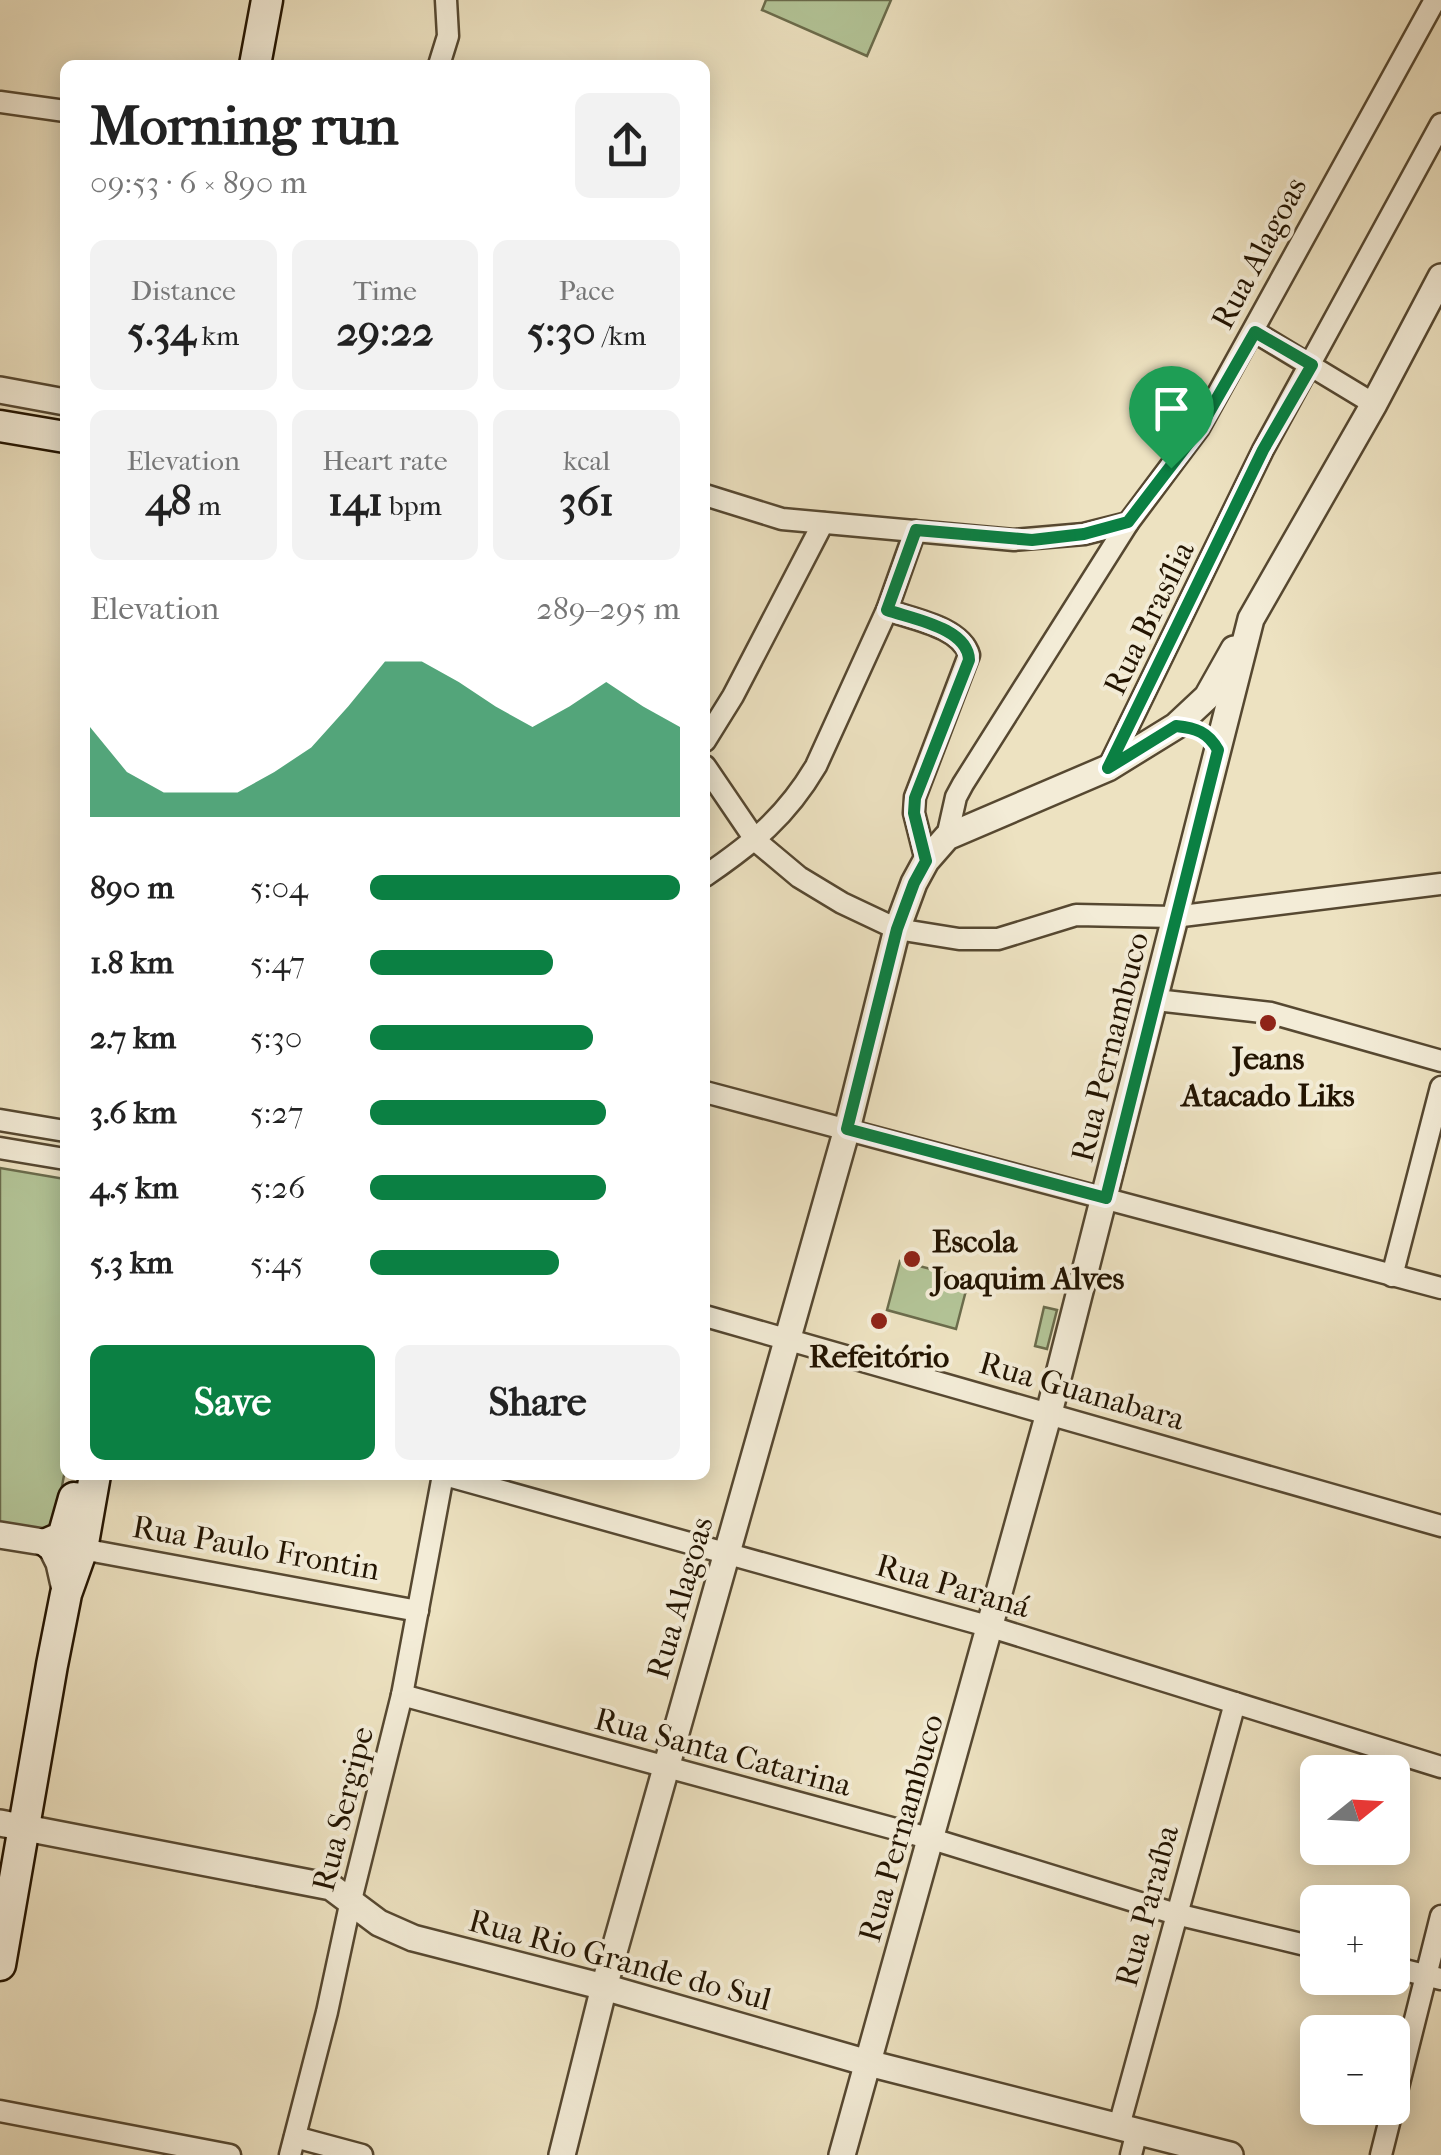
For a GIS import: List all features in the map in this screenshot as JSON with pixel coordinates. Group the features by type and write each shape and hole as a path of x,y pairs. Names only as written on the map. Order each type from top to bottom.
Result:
{"main road":[{"path":"256,60 267,0"},
{"path":"0,426 60,436"},
{"path":"49,1543 63,1538 77,1480"},
{"path":"0,1964 11,1824 66,1594 82,1549 94,1480"}],"street":[{"path":"441,60 448,36 446,0"},
{"name":"Rua Alagoas","path":"948,837 954,804 963,784 1128,522 1200,428 1435,0"},
{"path":"0,102 60,110"},
{"name":"Rua Brasília","path":"1108,768 1263,450 1441,124"},
{"name":"Rua Pernambuco","path":"842,2155 1049,1413 1251,619 1441,278"},
{"path":"1255,332 1374,404"},
{"path":"0,390 60,401"},
{"path":"710,502 823,524 1032,540 1084,534 1128,522"},
{"path":"710,732 823,524"},
{"path":"710,873 756,841 793,803 816,766 887,610 916,530"},
{"path":"887,610 957,637 967,646 969,655 915,798 914,813 926,861"},
{"name":"Rua Alagoas","path":"562,2155 604,1987 847,1129 897,929 914,883 926,861 948,837 1108,768 1176,726 1207,697 1251,619"},
{"path":"1176,726 1198,730 1218,750"},
{"path":"710,773 756,841 819,890 897,929 983,941 1076,916 1174,917 1441,884"},
{"path":"1156,1000 1271,1014 1441,1061"},
{"path":"1392,1276 1441,1088"},
{"path":"710,1093 1441,1288"},
{"path":"0,1120 60,1130"},
{"path":"0,1148 60,1158"},
{"name":"Rua Guanabara","path":"710,1317 1441,1526"},
{"name":"Rua Sergipe","path":"292,2146 402,1695 443,1480"},
{"name":"Rua Paraná","path":"462,1480 991,1627 1441,1767"},
{"path":"0,1535 49,1543 59,1562 66,1594"},
{"name":"Rua Paulo Frontin","path":"82,1549 418,1611"},
{"name":"Rua Santa Catarina","path":"402,1695 932,1839 1176,1914 1300,1944"},
{"name":"Rua Paraíba","path":"1129,2138 1176,1914 1236,1702"},
{"name":"Rua Rio Grande do Sul","path":"11,1824 331,1887 379,1922 413,1938 604,1987 1129,2138 1230,2155"},
{"path":"1381,2155 1434,1977 1441,1916"},
{"path":"0,2111 230,2155"},
{"path":"292,2146 362,2155"}],"green space":[{"path":"766,0 891,0 867,56 762,10"},
{"path":"0,1168 60,1178 60,1480 63,1480 55,1524 46,1530 0,1522"},
{"path":"900,1261 969,1279 956,1329 887,1310"},
{"path":"1044,1307 1057,1310 1047,1349 1035,1346"}],"place":[{"name":"Jeans Atacado Liks","path":"1268,1023"},
{"name":"Escola Joaquim Alves","path":"912,1259"},
{"name":"Refeitório","path":"879,1321"}],"route":[{"path":"1255,332 1312,365 1263,450 1108,768 1176,726 1198,730 1218,750 1106,1198 847,1129 897,929 926,861 914,813 915,798 969,660 962,640 887,610 916,530 1014,540 1084,534 1128,522 1171,468 1200,428 1255,332"}]}
